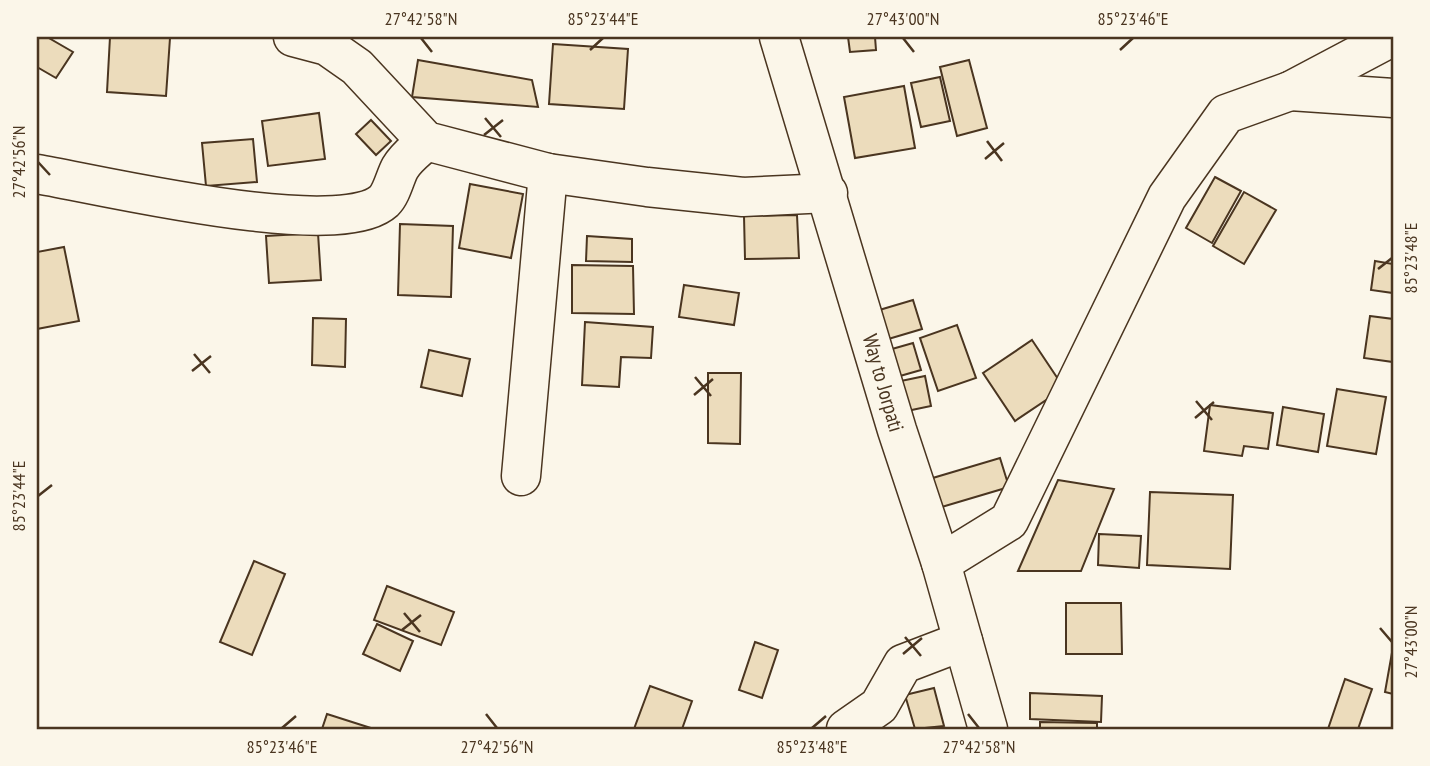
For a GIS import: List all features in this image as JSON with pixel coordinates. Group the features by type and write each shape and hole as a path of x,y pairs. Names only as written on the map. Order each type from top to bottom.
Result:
{"street":[{"path":"293,37 327,46 357,67 426,141 548,173 743,197 828,193"},
{"name":"Way to Jorpati","path":"779,37 897,430 941,563 988,729"},
{"path":"941,563 1009,520 1167,197 1226,114 1290,91 1392,37"},
{"path":"1290,91 1393,97"},
{"path":"37,174 272,216 326,217 364,213 385,200 402,165 426,141"},
{"path":"521,476 548,173"},
{"path":"846,729 879,706 903,664 963,641"}],"building":[{"path":"37,37 47,37 73,52 56,78 37,67"},
{"path":"110,37 170,38 166,96 107,92"},
{"path":"848,37 875,37 876,50 850,52"},
{"path":"553,44 628,49 624,109 549,104"},
{"path":"418,60 532,80 538,107 412,97"},
{"path":"969,60 987,128 957,136 940,67"},
{"path":"940,77 950,121 921,127 911,83"},
{"path":"904,86 915,148 855,158 844,97"},
{"path":"319,113 325,159 268,166 262,121"},
{"path":"371,120 391,141 376,155 356,134"},
{"path":"253,139 257,182 206,186 202,143"},
{"path":"1215,177 1241,191 1212,243 1186,228"},
{"path":"470,184 523,194 511,258 459,248"},
{"path":"1244,192 1276,210 1244,264 1213,246"},
{"path":"797,215 799,258 745,259 744,216"},
{"path":"400,224 453,226 451,297 398,295"},
{"path":"318,233 321,280 269,283 266,236"},
{"path":"587,236 632,239 632,262 586,261"},
{"path":"64,247 79,321 37,329 37,252"},
{"path":"1375,261 1393,264 1393,293 1371,290"},
{"path":"572,265 633,266 634,314 572,313"},
{"path":"684,285 739,293 734,325 679,317"},
{"path":"913,300 922,329 885,340 876,311"},
{"path":"1370,316 1393,319 1393,362 1364,358"},
{"path":"313,318 346,319 345,367 312,365"},
{"path":"585,322 653,327 651,358 621,357 619,387 582,385"},
{"path":"957,325 976,378 938,391 920,338"},
{"path":"1032,340 1064,388 1015,421 983,373"},
{"path":"913,343 921,370 893,378 885,351"},
{"path":"429,350 470,359 462,396 421,387"},
{"path":"708,373 741,373 740,444 708,443"},
{"path":"925,376 931,406 902,412 896,382"},
{"path":"1337,389 1386,397 1376,454 1327,446"},
{"path":"1210,405 1273,413 1268,449 1244,446 1242,456 1204,451"},
{"path":"1283,407 1324,414 1318,452 1277,445"},
{"path":"1000,458 1009,487 935,509 926,480"},
{"path":"1058,480 1114,489 1081,571 1018,571"},
{"path":"1150,492 1233,495 1230,569 1147,565"},
{"path":"1099,534 1141,536 1139,568 1098,565"},
{"path":"254,561 285,574 252,655 220,642"},
{"path":"387,586 454,612 441,645 374,620"},
{"path":"1066,603 1121,603 1122,654 1066,654"},
{"path":"377,624 413,641 400,671 363,654"},
{"path":"755,642 778,650 762,698 739,690"},
{"path":"1393,647 1393,694 1385,692"},
{"path":"1345,679 1372,689 1358,729 1328,729"},
{"path":"650,686 692,701 682,729 634,729"},
{"path":"934,688 944,726 915,729 905,695"},
{"path":"1030,693 1102,696 1101,722 1030,719"},
{"path":"327,714 374,729 322,729"},
{"path":"1040,722 1097,723 1097,729 1040,729"}]}
